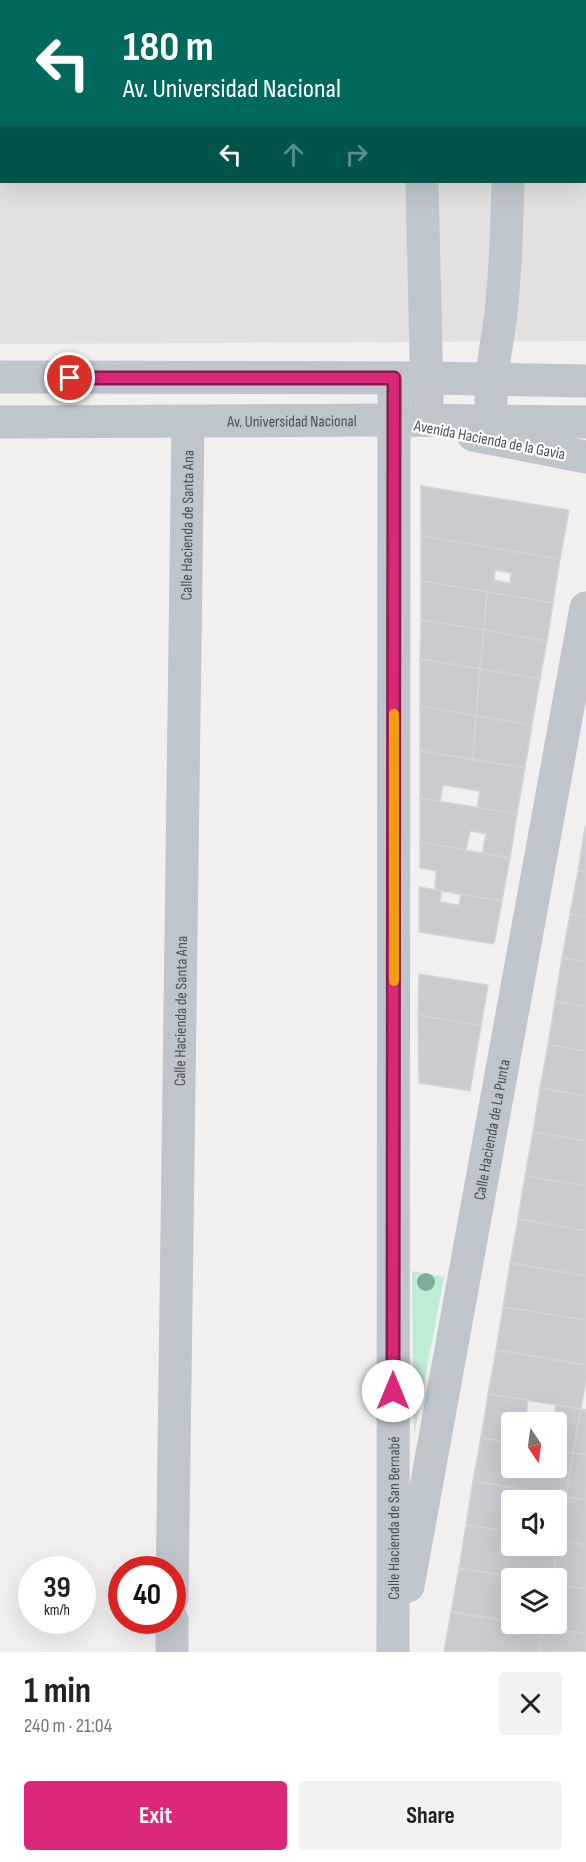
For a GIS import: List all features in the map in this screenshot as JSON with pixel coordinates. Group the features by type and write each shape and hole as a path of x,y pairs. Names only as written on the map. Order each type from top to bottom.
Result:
{"street":[{"path":"423,183 426,378 429,422"},
{"path":"492,420 490,379 497,350 506,261 508,183"},
{"path":"0,377 426,378 586,381"},
{"name":"Calle Hacienda de San Bernabé","path":"394,378 394,1652"},
{"name":"Avenida Hacienda de la Gavia","path":"394,420 586,457"},
{"name":"Av. Universidad Nacional","path":"0,422 492,420 586,422"},
{"name":"Calle Hacienda de Santa Ana","path":"173,1556 188,422"},
{"name":"Calle Hacienda de La Punta","path":"394,1652 586,608"},
{"path":"172,1634 172,1652"}],"shaded area":[{"path":"0,183 586,183 586,341 0,344"}],"green space":[{"path":"412,1271 444,1277 414,1436"}],"building":[{"path":"421,486 569,510 560,559 421,536"},
{"path":"421,536 560,559 553,603 421,581","holes":["495,570 511,573 510,583 494,580"]},
{"path":"421,581 487,592 484,630 421,620"},
{"path":"487,592 553,603 547,641 484,630"},
{"path":"421,620 484,630 480,669 420,659"},
{"path":"484,630 547,641 540,679 480,669"},
{"path":"420,659 480,669 476,716 420,706"},
{"path":"480,669 540,679 532,725 476,716"},
{"path":"420,706 476,716 473,759 420,751"},
{"path":"476,716 532,725 525,768 473,759"},
{"path":"420,751 525,768 517,814 477,808 480,791 443,785 440,802 420,798"},
{"path":"420,798 517,814 510,858 482,853 486,834 470,831 466,850 420,842"},
{"path":"586,827 586,872 578,871"},
{"path":"420,842 510,858 502,901 435,890 436,871 420,868"},
{"path":"578,871 586,872 586,917 570,914"},
{"path":"419,887 442,891 440,902 459,905 461,894 502,901 494,944 419,932"},
{"path":"570,914 586,917 586,962 562,958"},
{"path":"562,958 586,962 586,1007 555,1001"},
{"path":"419,974 488,985 481,1026 418,1015"},
{"path":"555,1001 586,1007 586,1051 548,1045"},
{"path":"418,1015 481,1026 470,1091 419,1083"},
{"path":"548,1045 586,1051 586,1096 540,1088"},
{"path":"540,1088 586,1096 586,1141 533,1132"},
{"path":"533,1132 586,1141 586,1186 525,1176"},
{"path":"525,1176 586,1186 586,1231 518,1219"},
{"path":"518,1219 586,1231 586,1276 510,1263"},
{"path":"510,1263 586,1276 586,1320 503,1307"},
{"path":"503,1307 586,1320 586,1365 496,1350"},
{"path":"496,1350 586,1365 581,1409 488,1394"},
{"path":"488,1394 528,1400 526,1412 501,1412 501,1441 481,1438"},
{"path":"556,1405 581,1409 573,1453 567,1452 567,1412 555,1412"},
{"path":"581,1409 586,1410 586,1455 573,1453"},
{"path":"481,1438 501,1441 501,1478 567,1478 567,1452 573,1453 567,1491 525,1490 473,1481"},
{"path":"573,1453 586,1455 586,1500 567,1497"},
{"path":"473,1481 525,1490 501,1490 501,1530 466,1525"},
{"path":"567,1497 586,1500 586,1545 567,1541"},
{"path":"466,1525 501,1530 501,1556 556,1556 554,1568 501,1568 501,1575 459,1568"},
{"path":"567,1541 586,1545 586,1589 567,1586 567,1568 554,1568 556,1556 567,1556"},
{"path":"459,1568 501,1575 501,1620 451,1612"},
{"path":"567,1586 586,1589 586,1634 567,1631"},
{"path":"451,1612 501,1620 501,1634 543,1634 539,1652 444,1652"},
{"path":"567,1631 586,1634 586,1652 539,1652 543,1634 567,1634"}],"slow traffic":[{"path":"394,714 394,981"}],"route":[{"path":"70,378 394,378 393,1391"}]}
